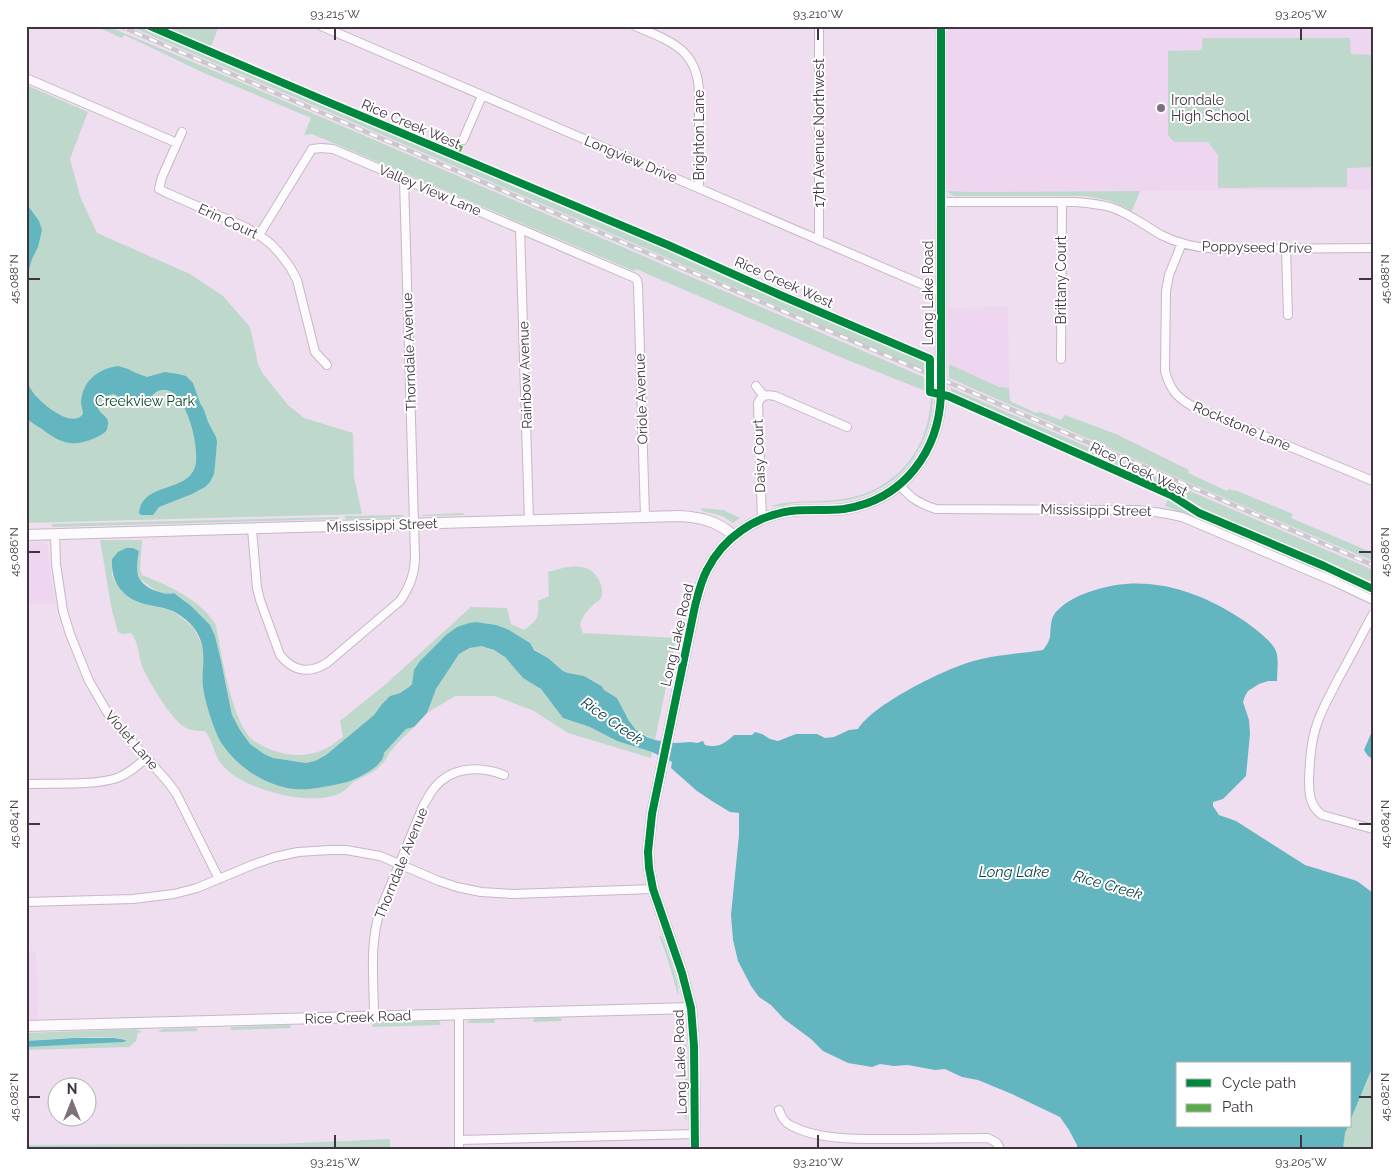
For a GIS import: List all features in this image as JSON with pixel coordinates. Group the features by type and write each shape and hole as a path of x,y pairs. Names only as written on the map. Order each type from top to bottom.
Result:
{"street":[{"name":"Longview Drive","path":"321,26 940,292"},
{"name":"Brighton Lane","path":"635,26 666,39 678,47 691,61 696,70 699,80 699,188"},
{"name":"17th Avenue Northwest","path":"819,240 820,26"},
{"name":"Long Lake Road","path":"695,1149 694,1046 690,1008 682,973 653,889 649,868 649,838 668,733 699,588 716,554 734,535 762,519 792,511 832,510 873,501 900,485 928,450 940,413 941,26"},
{"path":"26,78 177,143"},
{"path":"463,140 482,96"},
{"name":"Erin Court","path":"182,132 159,189 260,235 282,255 297,280 316,352 327,365"},
{"name":"Valley View Lane","path":"260,235 312,149 333,149 632,276 637,280"},
{"name":"Thorndale Avenue","path":"252,529 257,588 260,600 280,655 294,667 305,670 320,668 400,601 410,586 415,569 404,180"},
{"name":"Poppyseed Drive","path":"940,202 1094,203 1110,207 1130,216 1163,236 1197,247 1373,248"},
{"name":"Brittany Court","path":"1061,359 1062,202"},
{"name":"Rainbow Avenue","path":"520,229 529,520"},
{"name":"Rockstone Lane","path":"1182,243 1169,275 1165,305 1165,371 1168,381 1177,396 1192,406 1373,481"},
{"path":"1286,248 1288,315"},
{"name":"Oriole Avenue","path":"637,280 645,517"},
{"path":"756,386 763,396 769,394 775,396 847,427"},
{"name":"Daisy Court","path":"762,519 758,403 763,396"},
{"name":"Mississippi Street","path":"900,485 916,502 936,508 1152,510 1174,515 1333,581 1373,600"},
{"name":"Mississippi Street","path":"26,535 679,516 700,518 718,524 734,535"},
{"name":"Violet Lane","path":"55,535 56,564 63,610 70,634 89,681 110,717 176,793 219,879"},
{"path":"1373,614 1316,726 1312,743 1309,790 1311,802 1322,815 1373,828"},
{"path":"26,784 106,781 128,772 146,758"},
{"name":"Thorndale Avenue","path":"374,1016 373,954 375,926 424,804 433,789 451,774 469,769 492,770 504,775"},
{"path":"26,902 133,899 174,894 197,888 275,857 298,852 346,850 380,856 448,884 481,892 513,894 653,889"},
{"name":"Rice Creek Road","path":"26,1026 690,1008"},
{"path":"459,1014 459,1144 695,1134"},
{"path":"778,1110 788,1124 814,1133 850,1138 884,1139 988,1138 997,1142 1000,1149"},
{"path":"884,1139 884,1149"}],"shaded area":[{"name":"Irondale High School","path":"948,26 1373,26 1373,189 948,191"},
{"path":"1008,307 1009,388 1000,387 949,364 948,308"},
{"path":"44,542 48,547 56,604 26,604 26,543"},
{"path":"26,951 36,951 38,1019 26,1018"}],"green space":[{"path":"95,26 107,26 238,81 928,379 928,392 840,357 636,269 634,271 312,134 304,135 311,118 204,73 124,35 122,38"},
{"path":"129,26 145,26 645,238 928,361 928,372 647,249"},
{"path":"156,26 219,26 210,49"},
{"path":"1203,38 1350,38 1351,54 1373,55 1373,167 1347,168 1347,187 1218,188 1218,155 1208,142 1174,142 1168,135 1168,51 1200,50"},
{"name":"Creekview Park","path":"26,85 88,112 70,159 81,199 97,233 190,274 223,296 250,327 258,364 263,374 288,405 304,418 353,433 354,477 362,514 26,523"},
{"path":"948,191 1140,191 1132,211 1111,201 1085,196 954,196"},
{"path":"949,364 999,387 1009,388 1010,401 1036,413 1040,412 1061,420 1065,415 1116,434 1189,470 1188,473 1227,491 1229,489 1235,490 1293,514 1291,518 1373,553 1373,561 949,378"},
{"path":"951,388 1373,570 1373,586 1199,511 1178,496 1142,479 951,396"},
{"path":"931,395 933,395 929,425 916,454 902,472 884,487 863,496 835,502 794,503 771,506 789,503 843,499 879,487 894,477 907,464 917,449 929,414"},
{"path":"1169,497 1200,516 1349,580 1373,591 1373,594 1165,506"},
{"path":"701,508 723,510 740,518 733,523 722,516 702,511"},
{"path":"463,513 464,515 421,515"},
{"path":"403,515 401,517 346,519 344,516"},
{"path":"339,517 338,519 53,527 51,524"},
{"path":"100,540 142,540 140,570 142,575 183,594 209,616 216,625 229,687 239,720 254,741 275,751 293,755 311,754 327,748 343,737 340,721 386,684 471,607 507,608 511,624 524,630 537,618 538,601 549,596 548,572 577,566 584,567 596,575 602,590 601,599 590,608 582,619 580,625 583,633 676,638 655,740 636,730 617,698 604,690 602,685 584,676 563,671 548,658 496,625 476,622 457,627 446,635 420,661 415,670 412,684 409,687 400,693 390,696 374,715 326,755 306,763 273,758 250,744 232,715 215,636 184,600 174,593 159,593 140,579 137,569 139,551 131,548 117,553 112,559 112,575 121,591 141,603 170,610 193,627 204,649 203,688 213,723 222,744 235,760 287,788 324,787 352,780 370,770 380,763 384,753 406,729 414,727 378,768 352,783 337,795 308,798 280,794 259,788 230,773 218,760 205,731 193,730 180,724 161,700 142,666 134,637 131,633 122,634 118,632 112,611"},
{"path":"476,646 500,653 523,678 541,689 563,718 590,727 617,741 652,752 651,758 568,733 534,711 495,696 455,696 427,713 436,689 454,659 459,654"},
{"path":"659,935 662,937 673,966 678,995 669,963"},
{"path":"534,1018 561,1018 562,1021 533,1022"},
{"path":"494,1019 495,1023 466,1023 471,1020"},
{"path":"439,1021 441,1025 372,1027 373,1023"},
{"path":"683,1023 688,1071 686,1122 685,1048"},
{"path":"290,1025 291,1028 230,1030 231,1027"},
{"path":"196,1028 198,1031 158,1032 163,1029"},
{"path":"136,1029 142,1032 138,1033 136,1041 129,1047 26,1050 26,1047 124,1042 127,1040 89,1037 26,1041 26,1033"},
{"path":"1373,1066 1373,1149 1343,1149 1347,1128 1352,1128 1352,1116"},
{"path":"390,1139 390,1149 26,1149 26,1145 278,1144"}],"water":[{"path":"26,203 39,221 42,230 26,280"},
{"path":"118,366 147,377 165,372 186,376 193,383 216,437 214,474 210,482 192,494 159,507 153,515 141,515 139,513 142,503 148,496 183,481 195,467 196,446 193,432 183,405 176,396 168,390 158,391 152,395 145,405 141,406 129,403 114,394 104,397 97,403 97,406 108,420 106,431 95,438 80,443 61,441 26,418 26,381 36,396 56,413 71,419 78,418 83,414 82,394 88,382 98,373"},
{"name":"Long Lake","path":"126,548 133,548 139,551 137,572 143,583 158,592 174,593 191,606 210,625 215,636 232,715 250,744 273,758 306,763 326,755 374,715 390,696 400,693 409,687 412,684 414,670 420,661 446,635 457,627 469,623 476,622 496,625 507,629 530,643 534,650 548,658 563,671 584,676 602,686 604,690 617,698 636,730 647,737 675,743 697,743 703,741 705,745 718,746 734,735 752,735 755,732 778,741 796,734 817,734 825,738 834,737 849,730 858,729 877,710 892,700 955,667 986,658 1043,650 1050,639 1052,622 1056,612 1070,600 1092,591 1133,583 1153,584 1172,588 1211,601 1246,622 1263,635 1274,647 1278,662 1277,681 1259,684 1248,691 1243,702 1249,720 1250,734 1246,776 1223,799 1213,802 1213,806 1219,815 1236,821 1305,865 1357,881 1373,893 1373,1066 1352,1116 1352,1062 1176,1062 1176,1128 1347,1128 1343,1149 1077,1149 1077,1145 1060,1117 978,1080 962,1077 945,1069 935,1070 908,1065 880,1064 872,1067 848,1063 823,1051 811,1039 784,1019 771,1005 759,997 738,961 733,940 731,915 739,835 739,813 730,812 697,791 671,768 672,762 652,752 617,741 590,727 563,718 541,689 523,678 505,657 494,650 481,646 470,648 459,654 436,689 427,713 414,727 406,729 384,753 380,762 364,774 347,782 302,789 278,786 259,778 228,752 216,732 203,687 203,650 199,636 186,620 176,613 136,601 119,588 113,575 112,567 112,559 118,552"},
{"path":"1373,729 1373,759 1364,750"},
{"path":"114,1038 127,1040 124,1042 26,1047 26,1041"}],"railway":[{"path":"120,26 1373,565"}],"marked path":[{"path":"455,156 463,140"}],"cycle path":[{"name":"Rice Creek West","path":"150,26 668,245 930,359 930,392 948,396 1034,434 1171,495 1199,513 1373,589"},
{"path":"695,1149 694,1046 691,1008 682,973 653,889 648,852 652,814 695,606 703,579 714,558 741,530 765,518 791,511 844,509 865,504 884,495 900,484 914,470 925,454 939,415 941,394 941,26"}],"place":[{"name":"Irondale High School","path":"1161,108"}],"water label":[{"name":"Rice Creek","path":"612,721"},
{"name":"Rice Creek","path":"1108,885"}]}
